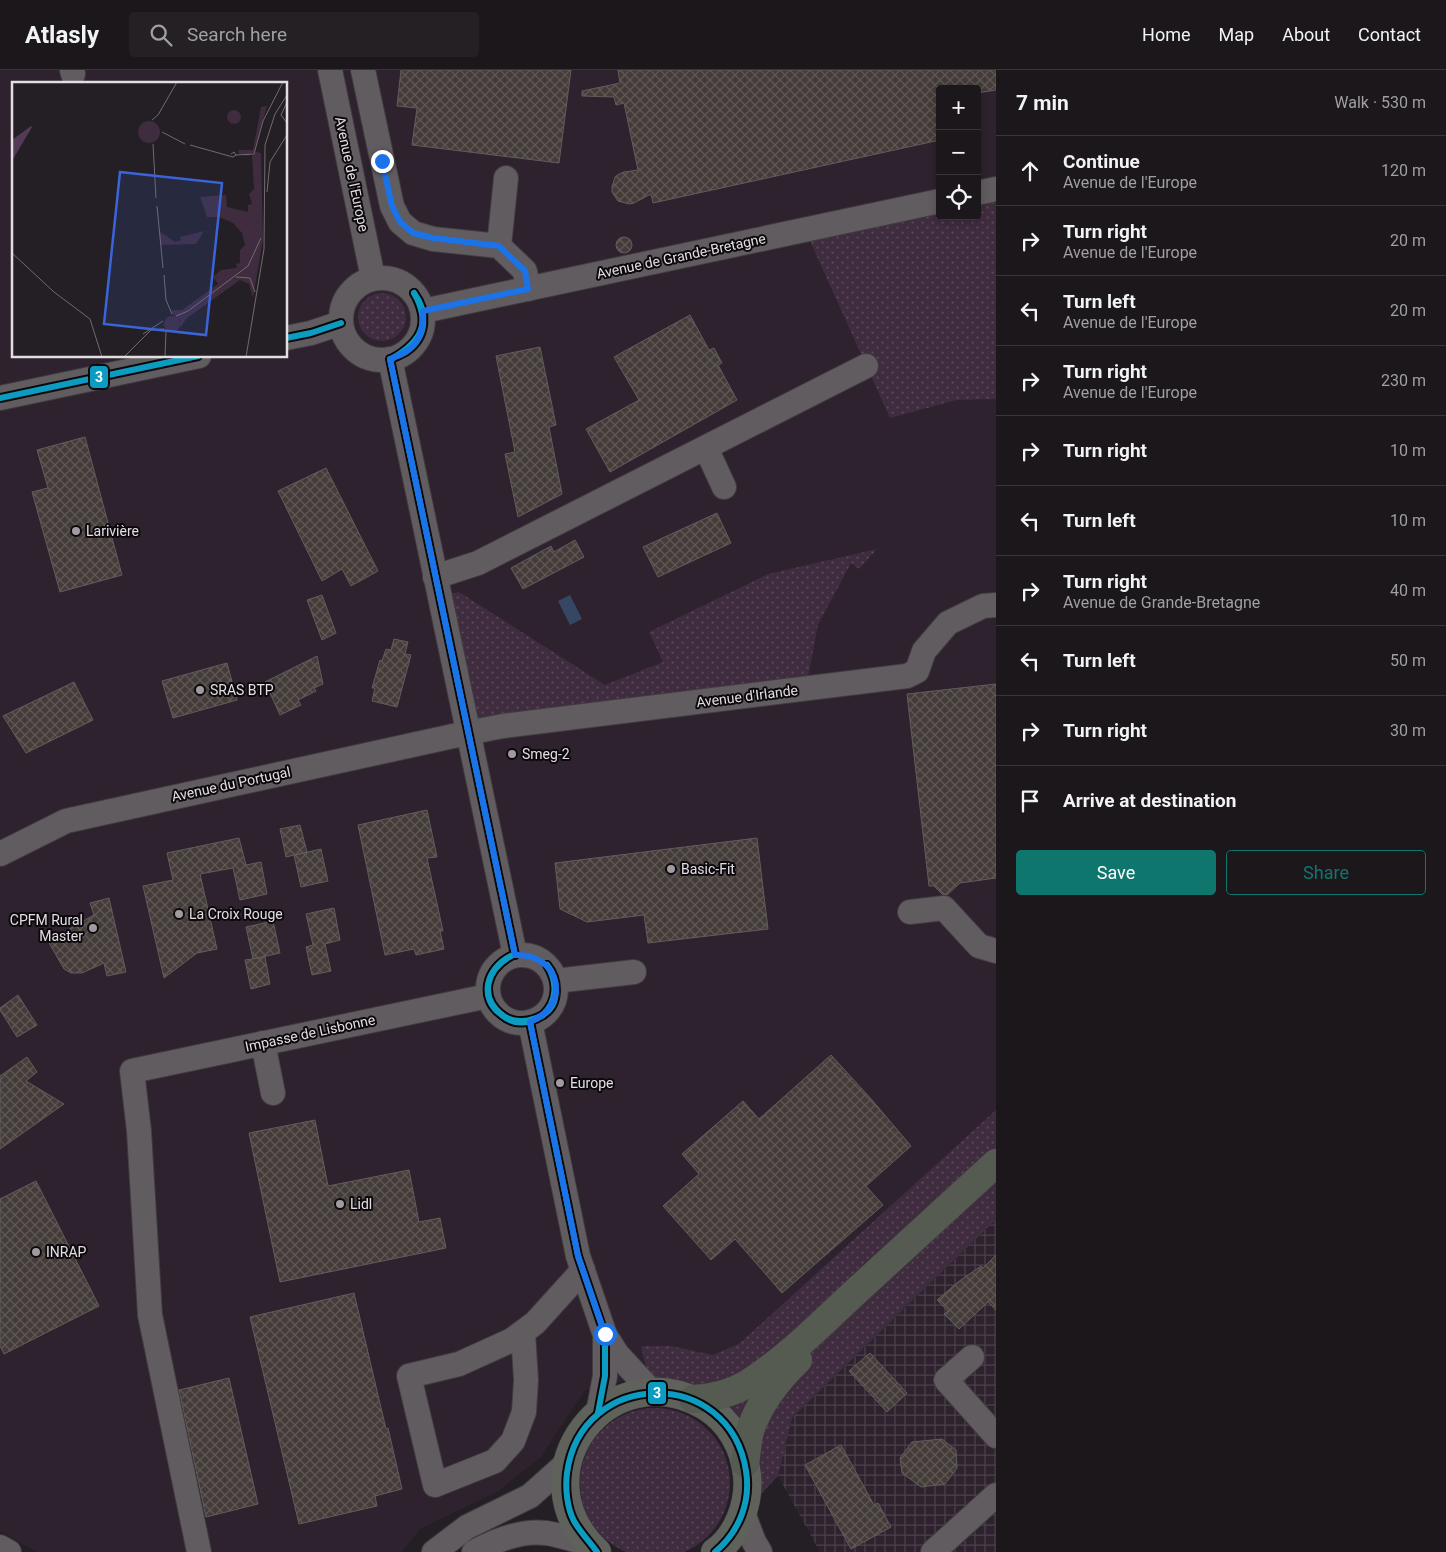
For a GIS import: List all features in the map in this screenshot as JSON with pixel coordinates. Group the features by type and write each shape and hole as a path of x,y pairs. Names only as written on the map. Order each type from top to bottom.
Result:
{"highway":[{"path":"693,1399 710,1398 724,1394 745,1385 767,1370 803,1340 996,1162"},
{"path":"746,1463 749,1433 757,1412 792,1366 996,1176"}],"main road":[{"path":"593,1548 578,1530 570,1514 565,1480 567,1462 574,1444 584,1427 598,1413 623,1398 652,1392 676,1394 693,1399 712,1410 734,1435 746,1463 747,1488 742,1512 733,1532 715,1552"}],"street":[{"name":"Avenue de l'Europe","path":"330,70 373,278"},
{"path":"363,70 392,206 400,222 413,233 433,238 499,246"},
{"path":"506,178 499,246 526,280"},
{"path":"981,192 996,189"},
{"name":"Avenue de Grande-Bretagne","path":"423,311 526,280 936,202"},
{"path":"373,278 386,278 405,284 419,298 423,311 423,324 420,336 412,347 402,355 390,359 376,360 363,356 352,347 344,336 341,323 341,311 345,300 352,290 362,282 373,278"},
{"path":"288,338 311,333 341,323"},
{"path":"0,398 190,358"},
{"path":"390,359 515,955"},
{"path":"435,577 478,563 866,366"},
{"path":"706,448 724,487"},
{"name":"Avenue d'Irlande","path":"467,733 503,726 907,676 917,671 924,651 948,623 983,606 996,605"},
{"name":"Avenue du Portugal","path":"0,854 66,820 467,733"},
{"path":"910,912 944,908 979,946 996,951"},
{"path":"526,954 540,960 551,971 555,981 556,992 548,1011 540,1018 530,1022 519,1023 508,1020 492,1006 488,996 490,974 496,965 515,955 526,954"},
{"path":"555,981 634,972"},
{"name":"Impasse de Lisbonne","path":"199,1552 150,1316 139,1131 132,1070 488,996"},
{"path":"530,1022 578,1256 605,1334 617,1354 652,1392"},
{"path":"263,1043 273,1093"},
{"path":"523,1332 526,1380 524,1412 513,1441 495,1461 435,1485 409,1376 459,1364 512,1340 535,1323 583,1270"},
{"path":"598,1413 605,1376 605,1334"},
{"path":"494,1348 525,1365"},
{"path":"972,1357 946,1380 996,1436"},
{"path":"434,1552 467,1527 530,1496 567,1462"},
{"path":"933,1552 996,1495"},
{"path":"742,1512 760,1552"},
{"path":"474,1552 489,1544 520,1533 546,1533 593,1548"},
{"path":"0,1547 9,1552"}],"shaded area":[{"path":"0,70 996,70 996,1135 743,1364 664,1372 585,1390 541,1457 497,1492 420,1529 402,1552 37,1552 0,1531"},
{"path":"996,189 996,399 957,400 890,418 805,230 936,202 936,220 981,220 981,192"},
{"path":"382,293 391,295 399,300 404,308 406,317 404,326 399,334 391,339 382,341 373,339 365,334 360,326 358,317 360,308 365,300 373,295"},
{"path":"877,549 859,569 851,563 818,625 806,688 467,733 439,596 459,592 605,685 663,662 649,632 768,574"},
{"path":"996,1110 996,1219 792,1418 778,1476 743,1513 734,1435 652,1392 641,1346 671,1346 713,1355 740,1343"},
{"path":"996,1219 996,1552 820,1552 778,1476 792,1418"},
{"path":"640,1409 670,1409 684,1413 697,1420 718,1441 725,1454 729,1468 729,1498 725,1512 718,1525 708,1536 697,1546 684,1553 626,1553 613,1546 592,1525 585,1512 581,1498 581,1468 585,1454 592,1441 613,1420 626,1413"}],"water":[{"path":"570,595 582,619 570,625 558,601"}],"building":[{"path":"401,70 571,70 559,163 412,145 417,108 397,106"},
{"path":"618,70 996,70 996,90 981,92 981,85 936,85 936,141 653,203 651,194 629,204 618,201 612,192 615,177 624,172 638,170 624,103 616,105 614,97 582,96 582,91 620,83"},
{"path":"621,237 627,237 632,242 630,251 621,253 616,248 616,242"},
{"path":"690,315 709,350 714,348 722,363 718,365 737,400 610,472 586,429 639,400 614,357"},
{"path":"540,347 556,425 549,427 562,494 518,517 505,454 515,452 496,356"},
{"name":"Larivière","path":"85,437 122,575 60,592 32,492 48,488 37,450"},
{"path":"326,468 378,571 351,586 342,569 322,581 278,491"},
{"path":"717,513 731,543 658,577 643,547"},
{"path":"575,540 584,557 523,589 511,568 551,546 554,552"},
{"path":"322,595 336,633 322,640 307,600"},
{"path":"394,639 408,642 405,654 411,655 397,707 372,701 375,688 372,688 380,660 382,661 386,649 391,650"},
{"path":"317,656 323,684 314,688 316,691 298,700 301,705 280,715 265,682"},
{"name":"SRAS BTP","path":"227,663 237,700 173,718 162,681"},
{"path":"74,682 93,720 26,753 3,716"},
{"path":"996,684 996,878 960,883 947,895 942,894 934,886 929,886 907,694"},
{"path":"427,810 437,857 427,858 443,931 440,931 444,949 416,955 414,949 385,955 358,825"},
{"path":"300,825 307,852 295,855 321,849 328,881 301,887 294,855 286,857 280,829"},
{"name":"La Croix Rouge","path":"239,838 246,865 261,862 267,894 240,900 233,868 200,874 217,949 197,953 164,978 143,886 173,880 167,853"},
{"path":"757,838 768,929 648,943 644,915 587,922 560,909 555,863"},
{"name":"CPFM Rural Master","path":"109,898 126,972 107,976 104,963 82,973 71,973 64,969 48,941 94,915 90,903"},
{"path":"334,908 340,940 325,944 331,971 312,975 306,947 313,945 306,914"},
{"path":"273,921 280,953 253,959 246,927"},
{"path":"265,957 270,984 251,989 245,960"},
{"path":"18,995 37,1025 17,1037 0,1008"},
{"path":"831,1055 911,1146 866,1186 883,1205 782,1293 735,1239 711,1260 663,1206 699,1174 682,1154 743,1101 759,1119"},
{"path":"27,1057 37,1072 26,1081 64,1104 0,1149 0,1076"},
{"name":"Lidl","path":"315,1120 328,1186 409,1170 419,1222 440,1218 446,1248 280,1282 249,1133"},
{"name":"INRAP","path":"36,1181 99,1306 4,1354 0,1346 0,1199"},
{"path":"996,1255 996,1310 988,1302 959,1329 944,1314 948,1311 937,1300 981,1266 983,1268"},
{"path":"354,1293 402,1489 375,1496 377,1506 299,1524 250,1317"},
{"path":"870,1353 907,1393 887,1412 849,1371"},
{"path":"229,1378 258,1504 206,1517 179,1390"},
{"path":"942,1439 956,1450 957,1468 945,1484 921,1487 902,1473 900,1458 912,1442"},
{"path":"841,1445 874,1505 878,1503 891,1527 851,1549 805,1465"}],"transit line":[{"name":"3","path":"393,358 411,345 421,330 422,313 414,293"},
{"name":"3","path":"393,358 414,345 422,331 422,308 414,293"},
{"name":"3","path":"288,338 311,333 341,323"},
{"name":"3","path":"0,398 189,358"},
{"name":"3","path":"390,359 515,955"},
{"name":"3","path":"502,1015 494,1008 490,1001 488,984 496,968 502,961 511,956"},
{"name":"3","path":"502,1015 490,1000 488,984 496,968 511,956"},
{"name":"3","path":"543,1015 551,1004 554,991 553,978 547,965"},
{"name":"3","path":"543,1015 549,1011 556,992 554,977 547,965"},
{"name":"3","path":"502,1015 517,1021 533,1019 543,1015"},
{"name":"3","path":"502,1015 507,1019 517,1022 527,1022 543,1015"},
{"name":"3","path":"530,1022 578,1256 605,1335 605,1376 598,1413"},
{"name":"3","path":"597,1552 574,1521 567,1498 567,1473 578,1438 599,1414 626,1399 656,1393 686,1398 713,1412 734,1437 746,1471 747,1494 737,1526 715,1552"}],"place":[{"name":"Larivière","path":"76,531"},
{"name":"SRAS BTP","path":"200,690"},
{"name":"Smeg-2","path":"512,754"},
{"name":"Basic-Fit","path":"671,869"},
{"name":"La Croix Rouge","path":"179,914"},
{"name":"CPFM Rural Master","path":"93,928"},
{"name":"Europe","path":"560,1083"},
{"name":"Lidl","path":"340,1204"},
{"name":"INRAP","path":"36,1252"}],"route":[{"path":"382,161 392,206 400,222 413,233 433,238 499,246 525,271 528,289 423,311 423,324 420,336 412,347 402,355 390,359 506,920 515,955 526,954 536,957 551,971 555,981 556,992 548,1011 540,1018 530,1022 578,1256 605,1334"}]}
